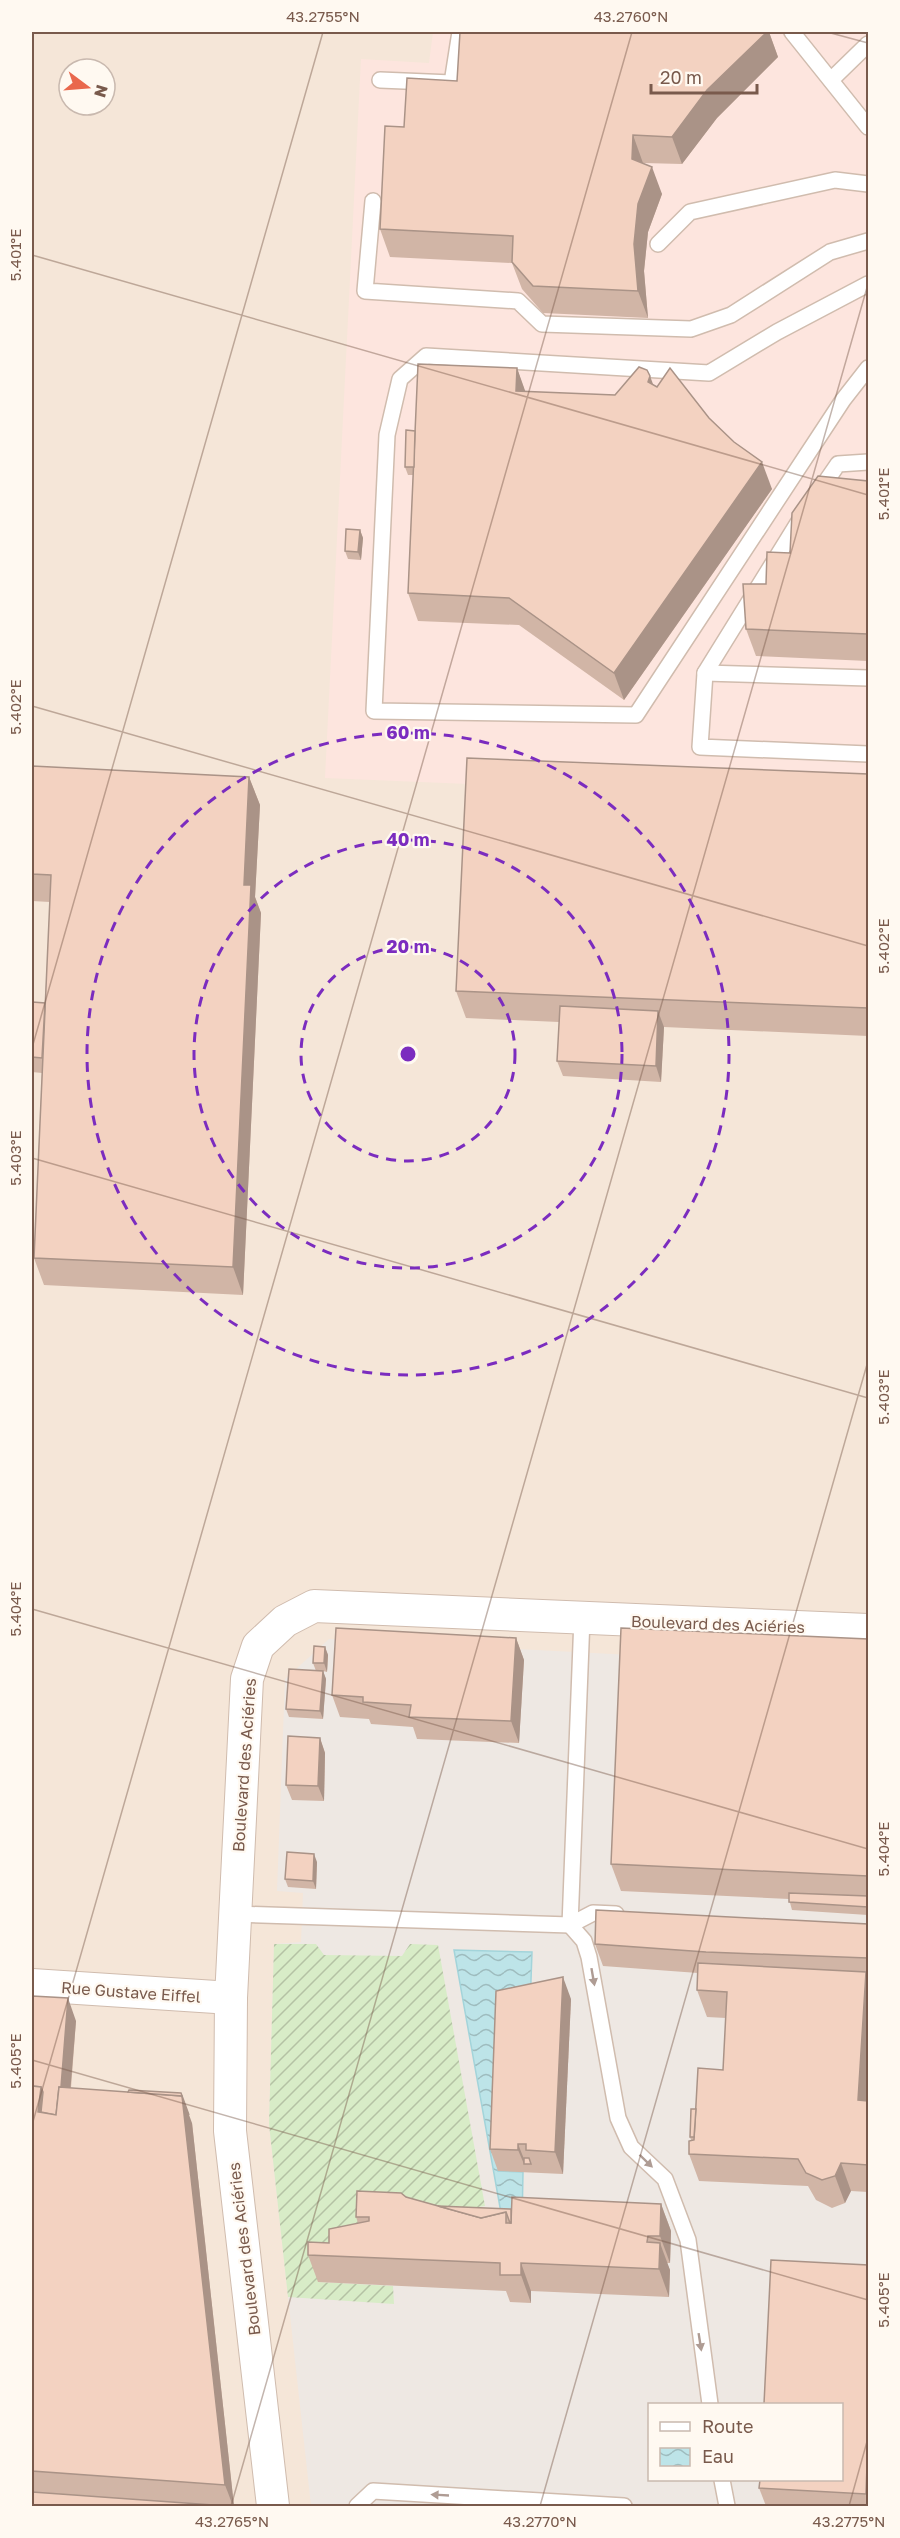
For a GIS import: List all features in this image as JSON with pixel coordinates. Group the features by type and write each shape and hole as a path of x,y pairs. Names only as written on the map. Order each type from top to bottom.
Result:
{"street":[{"name":"Boulevard des Aciéries","path":"273,2506 230,2131 231,1998 247,1679 258,1646 285,1621 314,1606 868,1630"},
{"name":"Rue Gustave Eiffel","path":"32,1985 231,1998"}],"lane":[{"path":"380,80 452,83 460,32"},
{"path":"792,32 868,125"},
{"path":"831,80 868,44"},
{"path":"658,244 690,212 835,180 868,184"},
{"path":"373,201 365,291 518,301 542,324 690,329 731,315 830,252 868,242"},
{"path":"868,284 777,332 709,373 426,356 400,379 387,435 374,711 636,715 843,400 868,368"},
{"path":"868,462 838,464 705,673 700,747 868,754"},
{"path":"705,673 868,678"},
{"path":"582,1618 570,1925 584,1941 589,1957 618,2118 631,2146 665,2179 688,2240 710,2403"},
{"path":"235,1914 570,1925 593,1913 629,1915"},
{"path":"723,2481 727,2506"},
{"path":"357,2506 373,2491 624,2506"}],"shaded area":[{"path":"32,32 868,32 868,2506 32,2506"},
{"path":"433,32 868,32 868,801 325,778 361,59 429,63"},
{"path":"329,1639 631,1655 868,1903 868,2506 311,2506 269,2124 274,1944 301,1942 303,1893 277,1891 285,1679"}],"green space":[{"path":"274,1944 316,1944 324,1955 402,1956 410,1944 438,1945 485,2206 432,2214 318,2282 393,2286 394,2304 288,2297 269,2124"}],"water":[{"path":"454,1950 532,1952 530,2008 498,2171 523,2172 522,2225 503,2224"}],"building":[{"path":"460,32 767,32 707,90 672,137 633,135 632,159 652,167 638,204 634,244 638,291 533,286 512,262 513,236 380,229 385,126 404,127 407,78 457,81"},
{"path":"418,364 517,368 516,391 615,395 639,367 647,370 650,376 648,382 657,387 670,368 709,418 734,442 762,462 614,673 509,598 408,593"},
{"path":"406,430 415,431 414,467 405,467"},
{"path":"818,476 868,481 868,634 746,629 743,584 766,584 767,552 790,553 792,513"},
{"path":"346,529 360,530 358,552 345,551"},
{"path":"467,758 868,774 868,1008 456,991"},
{"path":"32,766 249,777 244,885 251,885 233,1267 34,1258 51,875 32,874"},
{"path":"32,1002 45,1003 42,1058 32,1057"},
{"path":"560,1006 658,1011 656,1066 557,1061"},
{"path":"336,1628 516,1638 511,1721 409,1717 411,1705 363,1702 363,1697 332,1695"},
{"path":"621,1628 868,1639 868,1876 611,1864"},
{"path":"314,1646 325,1647 324,1663 313,1663"},
{"path":"289,1669 323,1671 320,1711 286,1709"},
{"path":"288,1736 320,1738 318,1786 286,1785"},
{"path":"287,1852 314,1854 313,1881 285,1879"},
{"path":"789,1893 868,1896 868,1907 789,1902"},
{"path":"596,1910 868,1924 868,1958 706,1952 595,1944"},
{"path":"698,1963 866,1972 858,2100 868,2101 868,2165 841,2163 835,2176 822,2180 806,2173 798,2159 689,2154 689,2141 694,2140 698,2068 723,2070 727,1992 697,1990"},
{"path":"563,1977 555,2152 526,2150 526,2144 518,2144 518,2150 490,2149 496,1991"},
{"path":"32,1996 68,1998 61,2087 59,2087 56,2115 41,2112 43,2092 41,2087 32,2086"},
{"path":"32,2086 41,2087 38,2112 56,2115 59,2087 182,2096 225,2485 32,2471"},
{"path":"129,2090 181,2093 189,2115 182,2096 128,2092"},
{"path":"691,2109 696,2109 694,2137 690,2137"},
{"path":"524,2158 529,2158 531,2164 524,2164"},
{"path":"357,2191 401,2193 406,2197 481,2218 506,2212 506,2223 511,2223 512,2197 661,2204 660,2236 648,2236 647,2242 660,2243 659,2269 521,2263 521,2275 500,2275 500,2263 308,2255 308,2242 329,2243 329,2229 369,2221 369,2217 356,2217"},
{"path":"438,2206 511,2209 511,2223 506,2212 481,2218"},
{"path":"771,2260 868,2265 866,2494 759,2488 760,2481 843,2481 843,2403 764,2403"},
{"path":"32,2492 227,2506 32,2506"}]}
